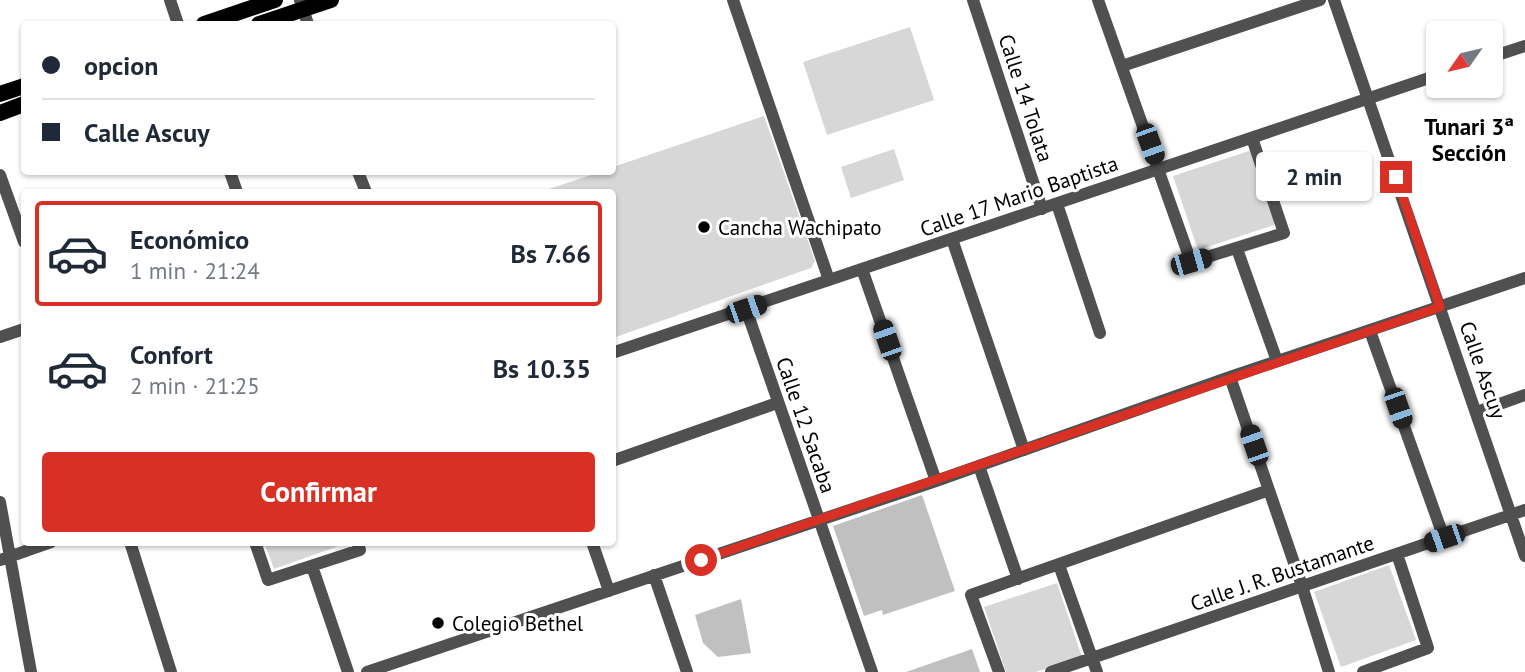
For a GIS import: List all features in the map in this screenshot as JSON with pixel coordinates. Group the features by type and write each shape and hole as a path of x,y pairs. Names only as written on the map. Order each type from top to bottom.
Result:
{"main road":[{"path":"213,21 275,0"},
{"path":"269,21 331,0"},
{"path":"0,94 21,87"},
{"path":"0,113 21,105"}],"street":[{"path":"170,0 177,21"},
{"path":"733,0 829,280"},
{"name":"Calle 14 Tolata","path":"973,0 1042,209"},
{"path":"1098,0 1191,262 1284,233 1252,138"},
{"path":"1122,66 1320,0"},
{"name":"Calle Ascuy","path":"1334,0 1525,556"},
{"path":"1503,53 1525,46"},
{"name":"Calle 17 Mario Baptista","path":"616,352 1426,79"},
{"path":"0,175 21,234"},
{"path":"1057,204 1100,333"},
{"path":"952,239 1024,450"},
{"path":"1237,249 1277,361"},
{"path":"862,269 936,481"},
{"path":"367,672 402,667 654,575 1525,278"},
{"name":"Calle 12 Sacaba","path":"746,309 872,672"},
{"path":"0,337 21,330"},
{"path":"1370,331 1444,538"},
{"path":"1230,377 1303,586 1329,672"},
{"path":"1477,412 1525,396"},
{"path":"616,460 777,403"},
{"path":"979,466 1018,579"},
{"path":"999,672 971,595 1269,490"},
{"path":"0,502 6,558 31,672"},
{"name":"Calle J. R. Bustamante","path":"1051,672 1525,510"},
{"path":"6,558 40,546"},
{"path":"131,546 171,672"},
{"path":"256,546 268,580 312,566 358,546"},
{"path":"593,546 609,591"},
{"path":"1363,672 1382,669 1428,648 1397,554"},
{"path":"1059,565 1097,672"},
{"path":"312,566 348,672"},
{"path":"654,575 687,672"}],"shaded area":[{"path":"910,27 934,100 827,135 803,62"},
{"name":"Cancha Wachipato","path":"764,116 815,261 811,268 616,337 616,189 549,189 591,175 616,175 616,166"},
{"path":"894,149 904,180 851,198 841,167"},
{"path":"1252,150 1277,224 1198,250 1173,176"},
{"path":"265,546 339,546 274,569"},
{"path":"1389,565 1416,640 1341,667 1314,592"},
{"path":"1057,583 1082,657 1036,672 1006,672 984,607"}],"building":[{"path":"922,495 955,591 883,615 882,610 864,616 833,526"},
{"path":"741,599 751,653 718,657 703,643 695,615"},
{"path":"972,649 980,672 906,672"}],"place":[{"name":"Cancha Wachipato","path":"704,227"},
{"name":"Colegio Bethel","path":"438,623"}],"district":[{"name":"Tunari 3ª Sección","path":"1469,139"}],"route":[{"path":"701,560 1440,307 1396,177"}]}
